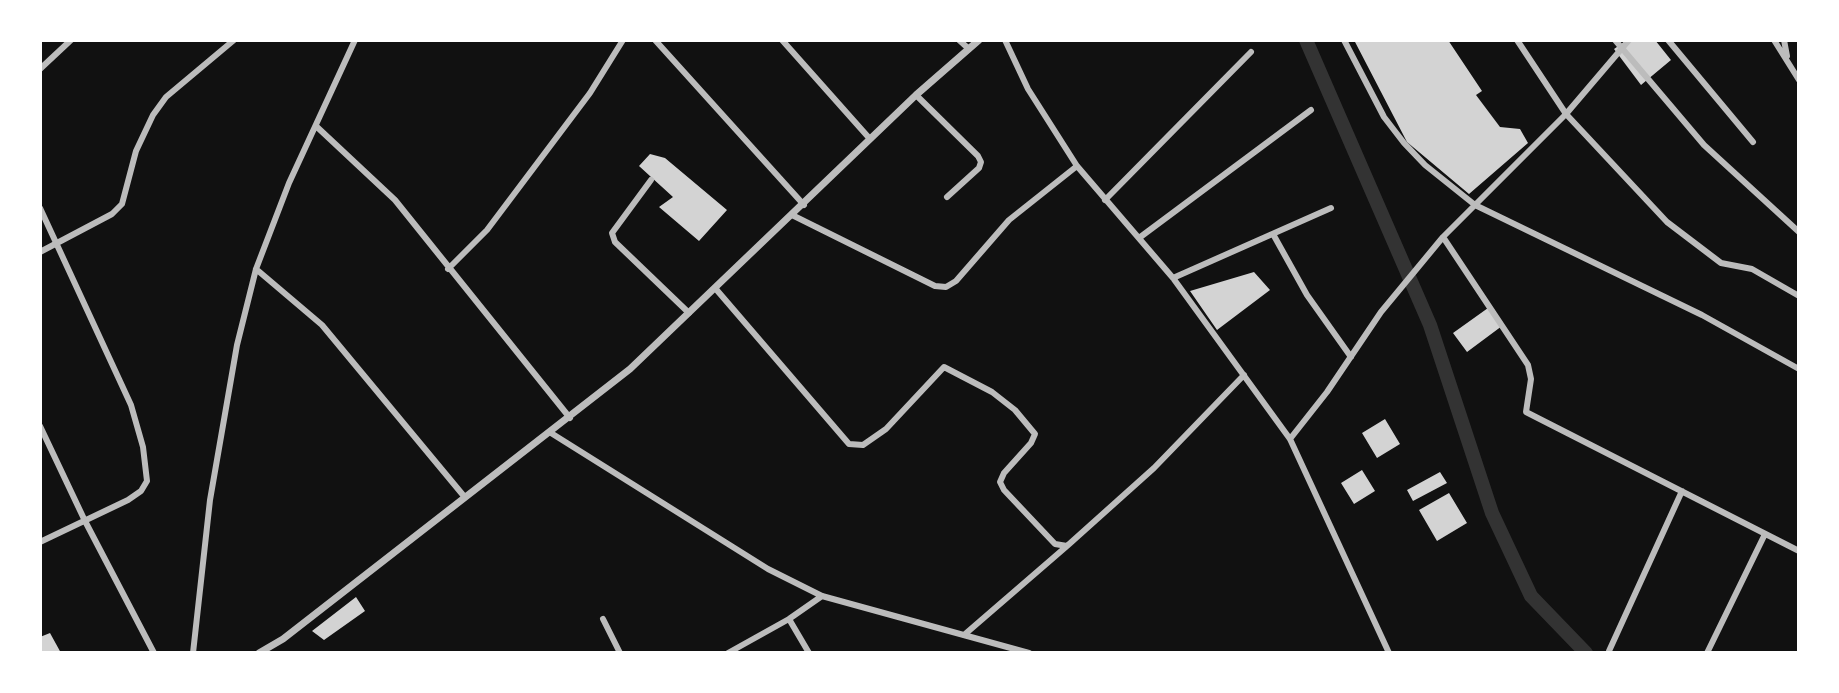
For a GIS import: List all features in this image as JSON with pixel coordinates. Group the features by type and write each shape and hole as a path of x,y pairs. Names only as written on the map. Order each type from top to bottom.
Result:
{"street":[{"path":"40,69 71,40"},
{"path":"40,252 112,214 122,204 136,151 153,115 166,97 234,40"},
{"path":"193,653 209,500 237,345 256,269 289,183 355,40"},
{"path":"448,269 495,219 590,93 623,40"},
{"path":"655,40 804,205"},
{"path":"782,40 870,139"},
{"path":"959,40 969,49"},
{"path":"259,653 283,639 463,495 551,433 630,369 916,95 979,40"},
{"path":"1005,40 1028,89 1077,166 1173,278 1290,439 1389,653"},
{"path":"1344,40 1384,117 1404,143 1425,165 1475,205 1702,315 1799,369"},
{"path":"1517,40 1566,114 1643,200 1681,234 1721,263 1752,269 1799,296"},
{"path":"1615,40 1704,145 1799,232"},
{"path":"1290,439 1443,237 1566,114 1629,40"},
{"path":"1668,40 1753,142"},
{"path":"1773,40 1788,58 1799,80"},
{"path":"1784,40 1788,58"},
{"path":"1105,200 1251,52"},
{"path":"916,95 981,162 979,168 947,197"},
{"path":"1139,238 1311,110"},
{"path":"317,127 395,200 570,418"},
{"path":"792,215 935,286 946,287 956,281 1009,220 1077,166"},
{"path":"651,180 612,233 615,242 689,313"},
{"path":"40,208 131,405 142,447 147,481 141,491 128,500 40,542"},
{"path":"1173,278 1331,208"},
{"path":"1273,233 1307,295 1351,357"},
{"path":"1443,237 1528,365 1531,379 1526,412 1799,551"},
{"path":"256,269 322,324 463,495"},
{"path":"715,288 849,444 863,445 887,429 944,367 992,392 1015,410 1035,434 1031,443 1004,473 1000,482 1004,491 1055,544 1067,546"},
{"path":"964,635 1154,468 1244,375"},
{"path":"40,426 85,521 154,653"},
{"path":"551,433 768,569 822,596 1029,653"},
{"path":"1609,650 1682,491"},
{"path":"1707,653 1765,534"},
{"path":"728,653 789,619 822,596"},
{"path":"603,619 620,653"},
{"path":"789,619 809,653"}],"building":[{"path":"1354,40 1448,40 1482,91 1476,95 1500,127 1520,129 1528,143 1469,194 1407,142"},
{"path":"1627,40 1655,40 1671,60 1641,85 1614,49"},
{"path":"650,154 665,158 727,210 699,241 659,207 673,197 639,166"},
{"path":"1254,272 1270,290 1217,330 1190,291"},
{"path":"1488,308 1502,326 1467,352 1453,333"},
{"path":"1385,419 1400,444 1377,458 1362,433"},
{"path":"1362,470 1375,491 1354,504 1341,483"},
{"path":"1440,472 1447,483 1413,501 1407,490"},
{"path":"1449,493 1467,523 1437,541 1419,510"},
{"path":"356,597 365,611 324,640 312,631"},
{"path":"50,633 61,653 40,653 40,637"}],"waterway":[{"path":"1306,40 1430,325 1492,513 1531,596 1586,653"}]}
